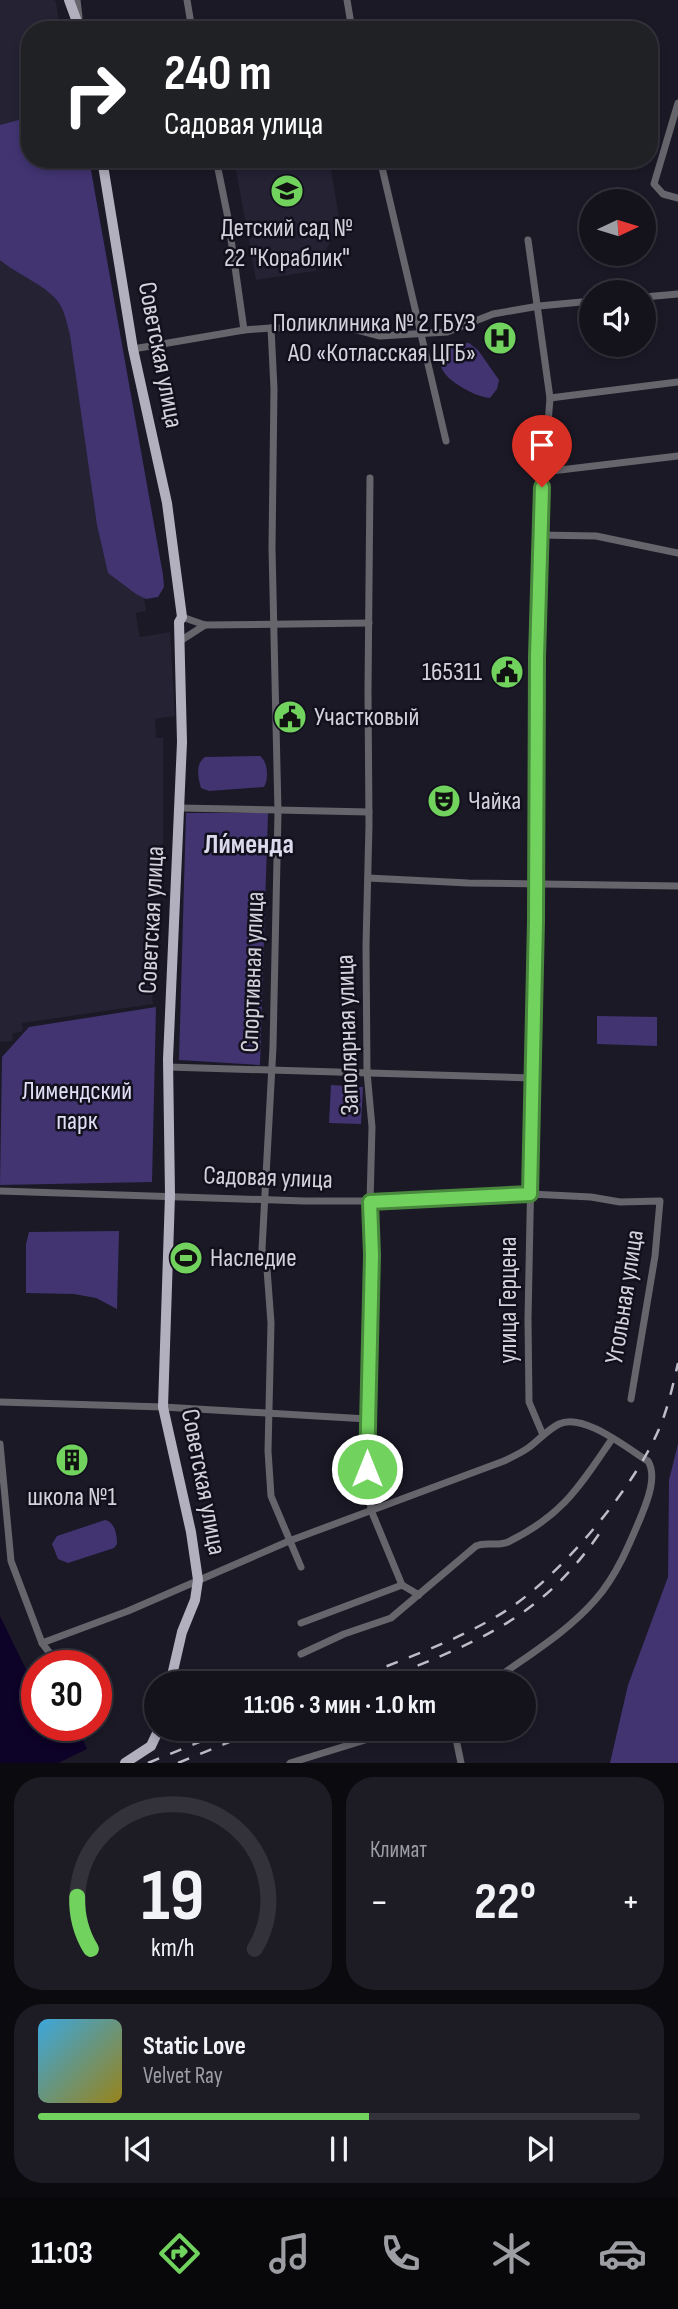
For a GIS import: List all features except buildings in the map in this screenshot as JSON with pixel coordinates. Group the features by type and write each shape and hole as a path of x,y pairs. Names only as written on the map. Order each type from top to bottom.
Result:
{"main road":[{"path":"69,0 77,21"},
{"name":"Советская улица","path":"103,168 133,349 167,503 182,617 179,622 182,742 180,808 168,1067 170,1195 163,1408 191,1532 198,1580 195,1600 182,1632 173,1671"},
{"path":"125,1763 151,1746 153,1741"}],"street":[{"path":"77,0 79,21"},
{"path":"187,0 190,21"},
{"path":"347,0 350,21"},
{"path":"678,103 654,184 663,194 678,198"},
{"path":"218,168 244,330"},
{"path":"382,168 446,441"},
{"name":"улица Герцена","path":"528,240 550,398 540,535 527,1319 529,1402 543,1435"},
{"path":"656,296 678,294"},
{"path":"133,349 271,328 346,327 380,336 447,332 493,314 579,302"},
{"name":"Спортивная улица","path":"271,328 278,812 271,1071 262,1249 267,1269 271,1323 271,1496 301,1567"},
{"path":"550,398 678,383"},
{"path":"543,472 678,456"},
{"name":"Заполярная улица","path":"369,478 367,1072 372,1127 367,1469 371,1510 402,1585"},
{"path":"540,535 596,536 678,553"},
{"path":"182,617 205,625 369,623"},
{"path":"180,641 205,625"},
{"path":"180,808 369,812"},
{"path":"368,878 468,883 678,886"},
{"path":"168,1067 532,1078"},
{"name":"Садовая улица","path":"0,1191 170,1195 266,1201 370,1202 530,1194 590,1197 620,1202 660,1200"},
{"name":"Угольная улица","path":"631,1399 655,1256 660,1200"},
{"path":"0,1402 269,1412 367,1419"},
{"path":"42,1643 128,1611 289,1541 504,1461 528,1448 560,1424 574,1421 612,1438 648,1461 652,1470 648,1496 634,1535 597,1598 566,1626 506,1671"},
{"path":"302,1654 344,1634 391,1618 476,1546 486,1543 504,1544 538,1525 559,1509 579,1486 612,1438"},
{"path":"0,1444 11,1561 42,1643 47,1650"},
{"path":"301,1623 402,1585 419,1595"},
{"path":"290,1763 362,1741"},
{"path":"456,1741 461,1763"}],"shaded area":[{"path":"0,0 54,0 59,21 21,21 21,168 79,168 146,611 136,613 138,629 140,637 170,632 175,716 155,719 156,738 163,738 163,843 158,853 157,894 150,894 149,957 153,1004 22,1023 23,1031 12,1034 13,1041 0,1042"},
{"name":"Детский сад № 22 \"Кораблик\"","path":"236,168 331,168 340,223 315,271 256,280"},
{"path":"0,1616 21,1659 21,1741 84,1741 87,1749 58,1763 0,1763"}],"green space":[{"path":"21,119 21,168 91,168 163,575 164,587 158,597 146,599 108,573 97,525 70,335 63,310 47,291 0,260 0,125"},
{"path":"457,343 469,343 478,350 499,380 497,389 490,398 463,388 442,369 440,357 446,348"},
{"path":"260,756 267,771 264,787 209,791 201,788 199,767 205,757"},
{"path":"186,813 268,813 260,1065 179,1060"},
{"name":"Лимендский парк","path":"156,1007 152,1182 0,1185 2,1057 29,1027"},
{"path":"597,1016 657,1017 657,1046 597,1044"},
{"path":"331,1085 363,1087 361,1124 329,1123"},
{"path":"119,1231 117,1309 96,1298 74,1294 26,1293 26,1244 29,1232"},
{"path":"678,1444 678,1763 610,1763 628,1685 668,1577 669,1480"},
{"path":"105,1520 115,1529 117,1544 114,1548 68,1563 58,1559 52,1544 57,1536"}],"railway":[{"path":"374,1671 447,1641 507,1610 528,1595 572,1553 614,1503 648,1452 665,1413 678,1363"},
{"path":"404,1671 470,1643 526,1610 551,1590 599,1534"},
{"path":"148,1763 202,1741"},
{"path":"178,1763 232,1741"}],"place":[{"name":"Детский сад № 22 \"Кораблик\"","path":"287,191"},
{"name":"Поликлиника № 2 ГБУЗ АО «Котласская ЦГБ»","path":"500,338"},
{"name":"165311","path":"507,672"},
{"name":"Участковый","path":"290,717"},
{"name":"Чайка","path":"444,801"},
{"name":"Наследие","path":"186,1258"},
{"name":"школа №1","path":"72,1460"}],"district":[{"name":"Ли́менда","path":"249,844"}],"route":[{"path":"367,1469 372,1255 370,1202 530,1194 536,921 537,657 542,487"}]}
